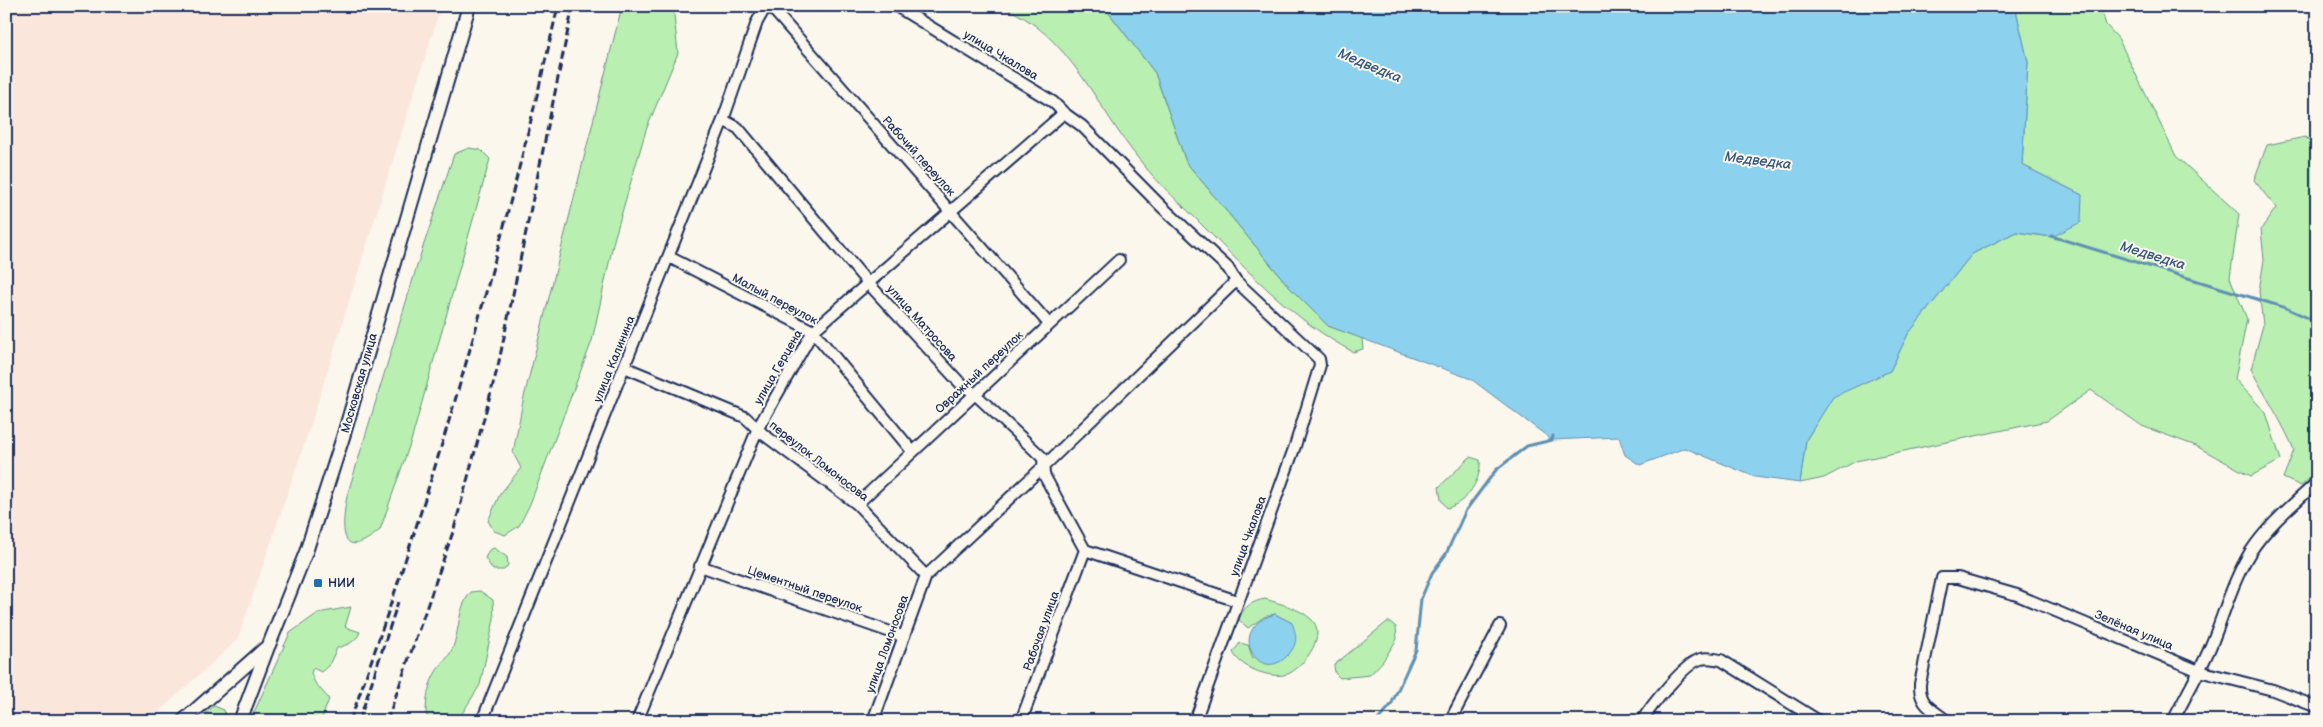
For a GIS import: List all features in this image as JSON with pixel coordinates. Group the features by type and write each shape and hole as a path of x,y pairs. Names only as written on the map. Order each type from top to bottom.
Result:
{"street":[{"name":"Московская улица","path":"183,721 269,645 306,552 344,434 469,6"},
{"name":"улица Калинина","path":"482,721 724,120 757,22 766,6"},
{"name":"Рабочий переулок","path":"770,6 1049,324"},
{"name":"улица Чкалова","path":"896,6 1052,102 1082,126 1162,207 1228,268 1236,281 1319,359 1320,365 1295,446 1194,721"},
{"name":"улица Герцена","path":"637,721 758,428 813,331 867,282 1064,113"},
{"name":"улица Матросова","path":"724,120 738,128 867,282 960,383 975,394 1044,458 1044,474 1085,550"},
{"name":"Малый переулок","path":"668,257 813,331 912,451"},
{"name":"Овражный переулок","path":"857,504 1119,260"},
{"path":"926,576 1044,466 1236,281"},
{"name":"переулок Ломоносова","path":"624,367 745,417 857,504 926,576"},
{"path":"2172,721 2199,671 2212,643 2232,588 2251,552 2266,532 2317,482"},
{"path":"1085,550 1237,601"},
{"name":"Рабочая улица","path":"1021,721 1085,550"},
{"name":"Цементный переулок","path":"700,566 902,636"},
{"name":"улица Ломоносова","path":"873,721 902,636 926,576"},
{"name":"Зелёная улица","path":"1947,721 1925,705 1920,696 1920,684 1942,578 1958,578 2017,595 2199,671 2273,690 2317,707"},
{"path":"1450,721 1500,626"},
{"path":"240,721 269,645"},
{"path":"1642,721 1661,693 1699,659 1720,660 1819,721"}],"shaded area":[{"path":"6,6 441,6 311,424 238,639 149,721 6,721"}],"green space":[{"path":"622,6 673,6 678,53 646,130 614,240 592,341 530,504 519,526 505,535 494,531 488,521 500,494 521,468 513,453 523,401"},
{"path":"1000,6 1100,6 1106,9 1155,73 1186,162 1290,288 1328,326 1362,338 1363,349 1353,352 1331,339 1291,310 1255,278 1149,171 1126,142 1064,53 1045,34 1024,18"},
{"path":"2015,6 2100,6 2106,25 2118,38 2176,156 2239,214 2230,278 2247,319 2235,379 2266,413 2281,460 2251,476 2196,446 2142,426 2091,390 2047,421 1856,461 1824,478 1800,483 1806,440 1833,396 1890,371 1908,334 1972,254 2016,232 2052,237 2082,195 2022,165 2028,62"},
{"path":"2305,137 2317,145 2317,472 2301,486 2283,478 2294,450 2251,369 2263,325 2259,291 2264,260 2261,229 2276,208 2254,180 2267,145"},
{"path":"469,148 481,150 490,159 412,438 380,530 367,540 357,544 350,543 346,538 344,530 347,496 420,256 454,154"},
{"path":"1470,457 1480,460 1476,482 1467,496 1447,508 1441,500 1439,487"},
{"path":"494,548 507,557 508,565 504,570 493,570 485,558 489,550"},
{"path":"480,591 493,600 494,619 480,685 458,720 432,721 426,715 427,697 431,681 453,648 461,610 467,598 471,592"},
{"path":"1265,599 1301,612 1316,625 1316,641 1312,649 1302,663 1290,673 1276,675 1258,671 1242,663 1233,652 1240,643 1248,645 1253,658 1292,623 1275,614 1264,617 1248,628 1239,620 1240,615 1249,605"},
{"path":"351,607 345,627 360,632 351,643 337,648 329,665 321,672 313,668 311,673 315,683 329,699 321,721 250,721 290,633 318,613"},
{"path":"1387,622 1396,627 1397,639 1383,661 1370,675 1340,678 1335,673 1334,665"},
{"path":"214,706 224,710 226,721 197,721"}],"water":[{"path":"1100,6 2015,6 2028,62 2022,165 2082,195 2081,222 2052,237 2016,232 1972,254 1908,334 1890,371 1833,397 1806,440 1800,483 1755,477 1685,448 1640,465 1625,455 1619,437 1552,440 1471,379 1328,326 1290,288 1186,162 1155,73 1106,9"},
{"path":"1275,614 1292,623 1296,639 1294,647 1288,655 1277,663 1267,664 1258,660 1252,652 1249,642 1251,631 1260,621"}],"waterway":[{"name":"Медведка","path":"2051,236 2286,308 2317,322"},
{"path":"1377,721 1391,705 1416,650 1421,599 1432,573 1446,554 1466,510 1496,470 1527,446 1552,440 1553,436"}],"railway":[{"path":"350,721 410,545 465,367 514,187 558,6"},
{"path":"387,721 454,529 498,366 573,6"},
{"path":"359,721 398,602"}],"place":[{"name":"НИИ","path":"318,583"}]}
